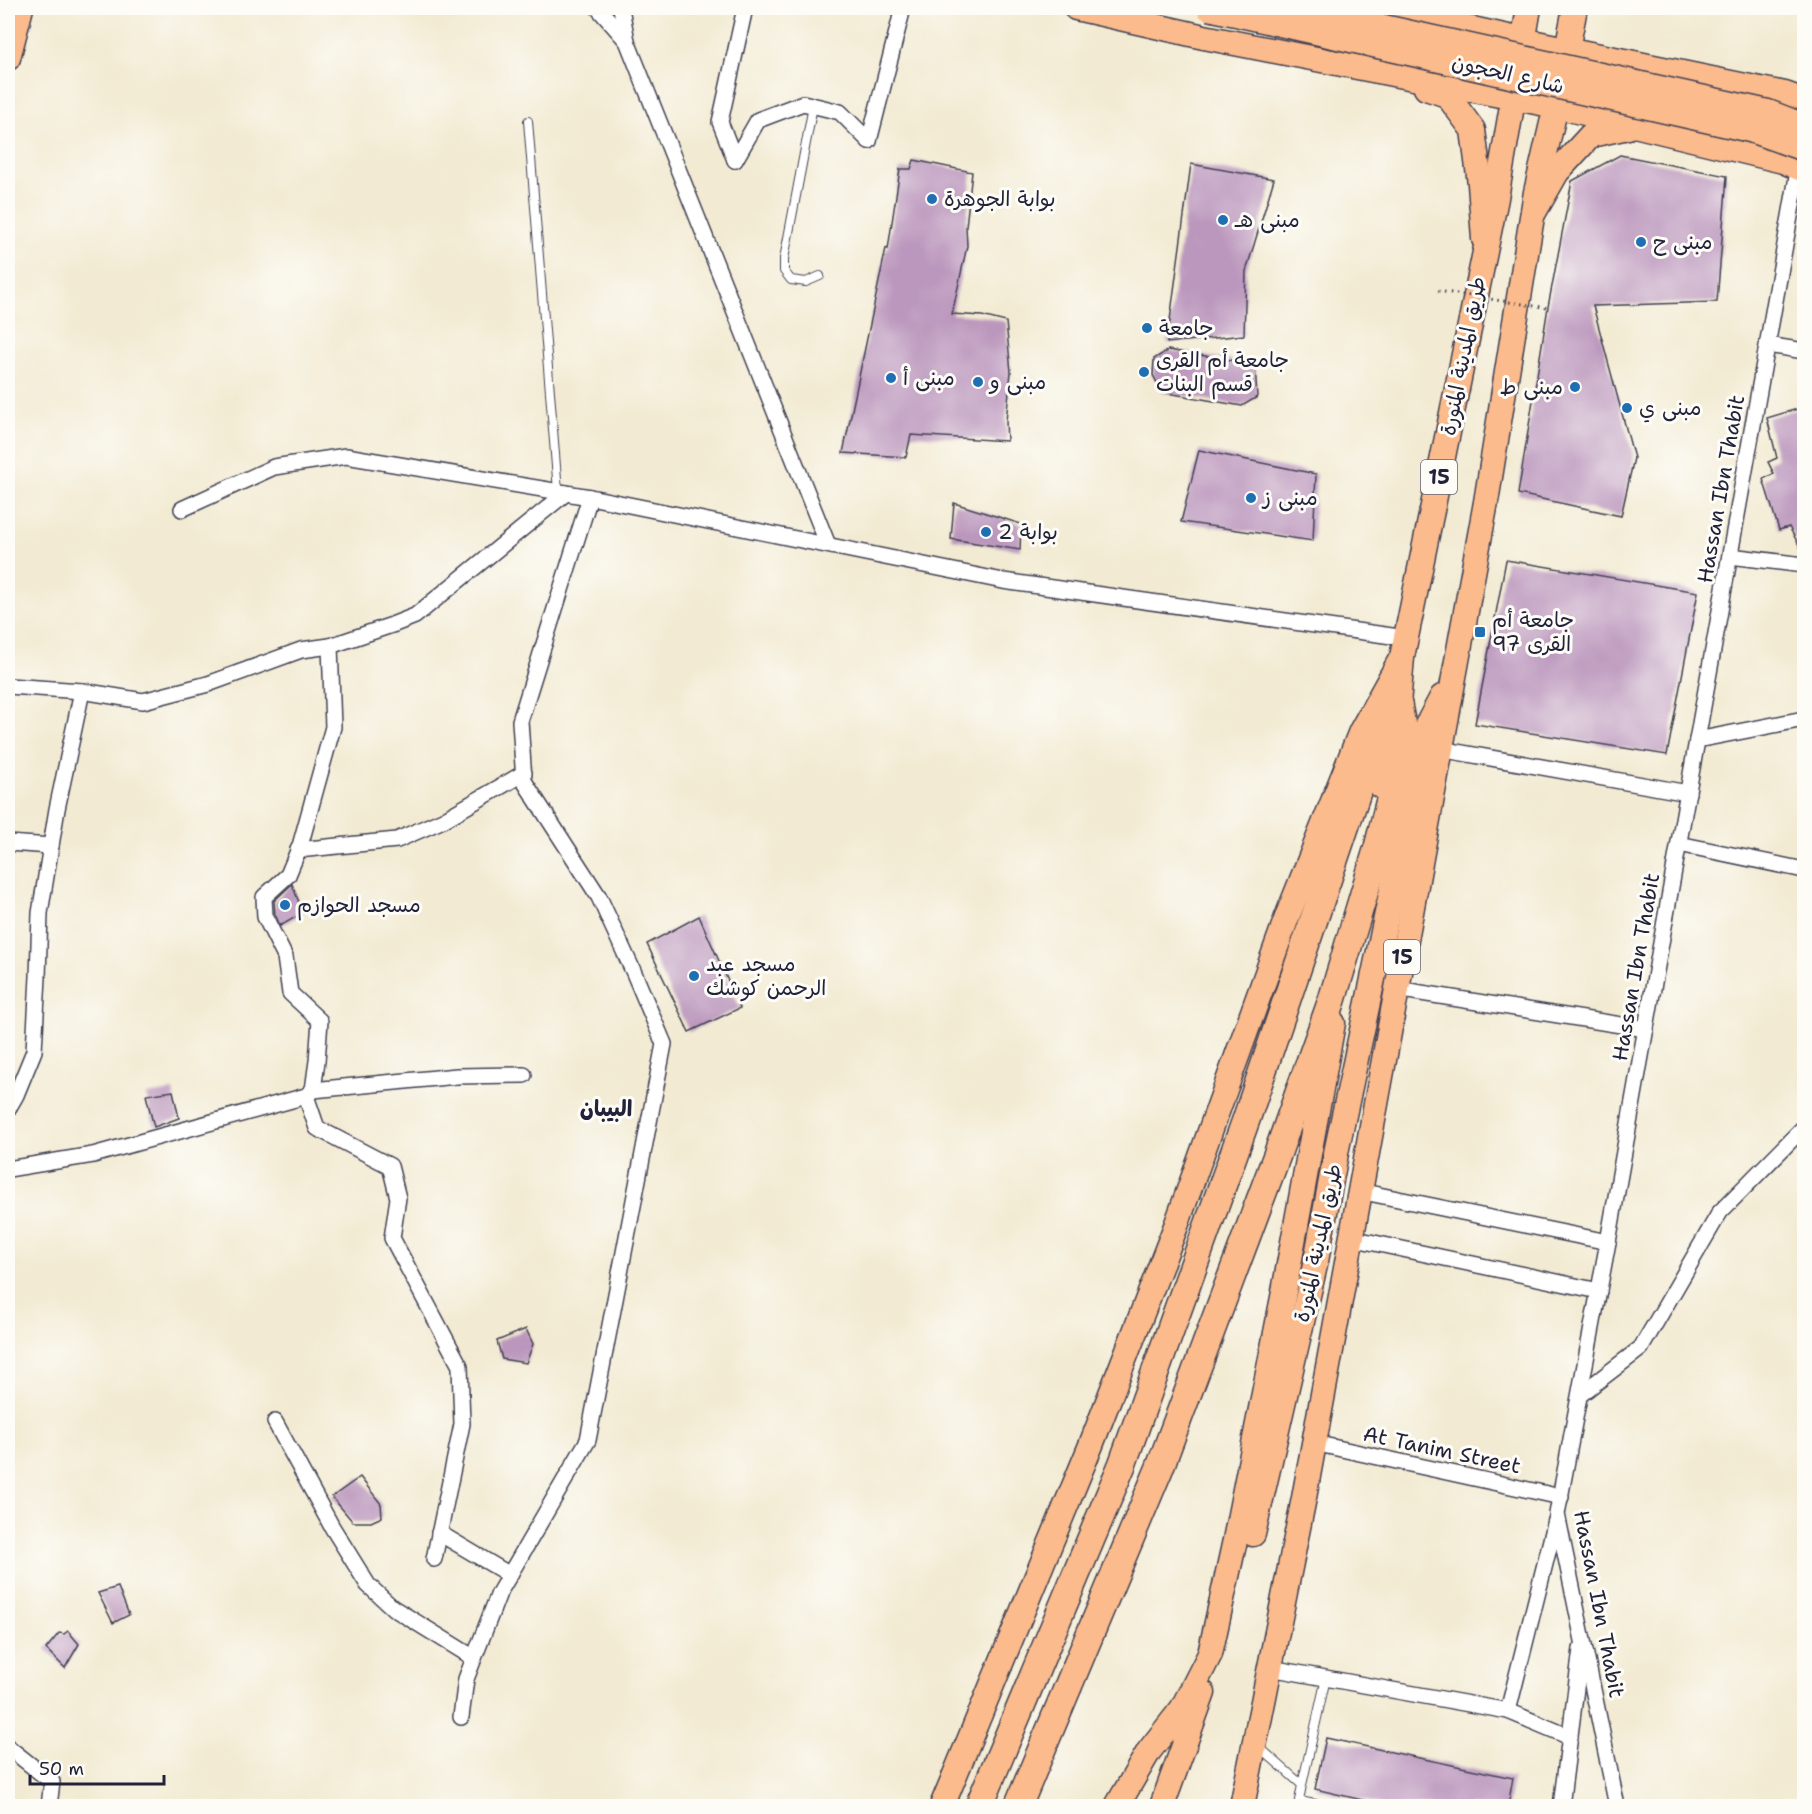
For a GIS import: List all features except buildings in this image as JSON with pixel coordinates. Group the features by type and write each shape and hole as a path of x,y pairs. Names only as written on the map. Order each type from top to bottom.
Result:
{"highway":[{"path":"979,1806 1122,1465 1251,1106 1376,736 1398,705"},
{"path":"1018,1806 1160,1467 1277,1155 1332,1000 1378,847 1406,741 1398,705"}],"main road":[{"path":"8,58 21,8"},
{"path":"1076,8 1204,37 1556,106 1782,161 1803,162"},
{"name":"شارع الحجون","path":"1209,8 1750,130 1803,162"},
{"name":"شارع الحجون","path":"1298,8 1768,112 1804,126"},
{"path":"1377,8 1785,94 1804,101"},
{"name":"طريق المدينة المنورة","path":"1117,1806 1149,1751 1182,1709 1210,1654 1235,1540 1283,1297 1332,1027 1398,705 1404,647 1496,198 1528,8"},
{"name":"طريق المدينة المنورة","path":"1242,1806 1314,1443 1485,502 1532,216 1575,8"},
{"path":"1379,70 1447,95 1473,130 1480,184 1484,249"},
{"path":"1532,216 1557,172 1591,135 1636,125"},
{"path":"942,1806 1091,1445 1176,1226 1287,917 1361,731 1404,647"},
{"name":"طريق المدينة المنورة","path":"1162,1806 1214,1661 1245,1565 1316,1261 1337,1148 1427,725 1453,676"}],"street":[{"path":"598,8 627,41"},
{"path":"621,8 627,41 828,545"},
{"path":"745,8 720,122 735,160 758,120 803,103 840,112 869,141 903,8"},
{"name":"Hassan Ibn Thabit","path":"1617,1806 1557,1515 1581,1394 1768,345 1803,162 1804,134"},
{"path":"1768,345 1804,351"},
{"path":"182,508 274,468 346,456 590,497 1003,581 1404,647"},
{"path":"8,686 82,691 143,702 208,684 301,651 330,646 415,616 562,492"},
{"path":"461,1717 466,1678 499,1593 588,1440 664,1044 599,897 524,781 520,721 590,497"},
{"path":"1730,556 1804,565"},
{"path":"330,646 333,727 298,850 288,875 264,897 265,917 285,957 290,993 320,1021 318,1061 310,1093 317,1128 390,1166 398,1198 392,1238 460,1366 462,1424 434,1559"},
{"path":"8,1109 34,1051 40,913 57,809 82,691"},
{"path":"1697,740 1804,719"},
{"path":"1440,749 1688,793"},
{"path":"298,850 397,840 443,820 524,773"},
{"path":"8,843 51,846"},
{"path":"1679,844 1804,870"},
{"path":"1396,989 1646,1029"},
{"path":"8,1169 93,1155 310,1093 457,1076 524,1075"},
{"path":"1581,1394 1641,1348 1720,1212 1802,1135"},
{"path":"1359,1191 1608,1242"},
{"path":"1351,1238 1599,1291"},
{"path":"275,1422 332,1527 368,1585 393,1608 474,1658"},
{"name":"At Tanim Street","path":"1314,1443 1561,1497"},
{"path":"1508,1711 1557,1515"},
{"path":"439,1533 510,1575"},
{"path":"1561,1806 1582,1636"},
{"path":"1270,1668 1508,1711 1570,1737"},
{"path":"8,1747 52,1782 50,1799 60,1806"}],"lane":[{"path":"813,106 784,259 784,272 791,280 806,282 820,276"},
{"path":"528,121 562,492"},
{"path":"1326,1678 1298,1804 1326,1806"},
{"path":"1254,1743 1302,1785"}],"path":[{"path":"1438,291 1548,308"}],"place":[{"name":"بوابة الجوهرة","path":"932,199"},
{"name":"مبنى هـ","path":"1223,220"},
{"name":"مبنى ح","path":"1641,242"},
{"name":"جامعة","path":"1147,328"},
{"name":"جامعة أم القرى قسم البنات","path":"1144,372"},
{"name":"مبنى أ","path":"891,378"},
{"name":"مبنى و","path":"978,382"},
{"name":"مبنى ط","path":"1575,387"},
{"name":"مبنى ي","path":"1627,408"},
{"name":"مبنى ز","path":"1251,498"},
{"name":"بوابة 2","path":"986,532"},
{"name":"جامعة أم القرى 97","path":"1480,632"},
{"name":"مسجد الحوازم","path":"285,905"},
{"name":"مسجد عبد الرحمن كوشك","path":"694,976"}],"district":[{"name":"البيبان","path":"606,1108"}]}
